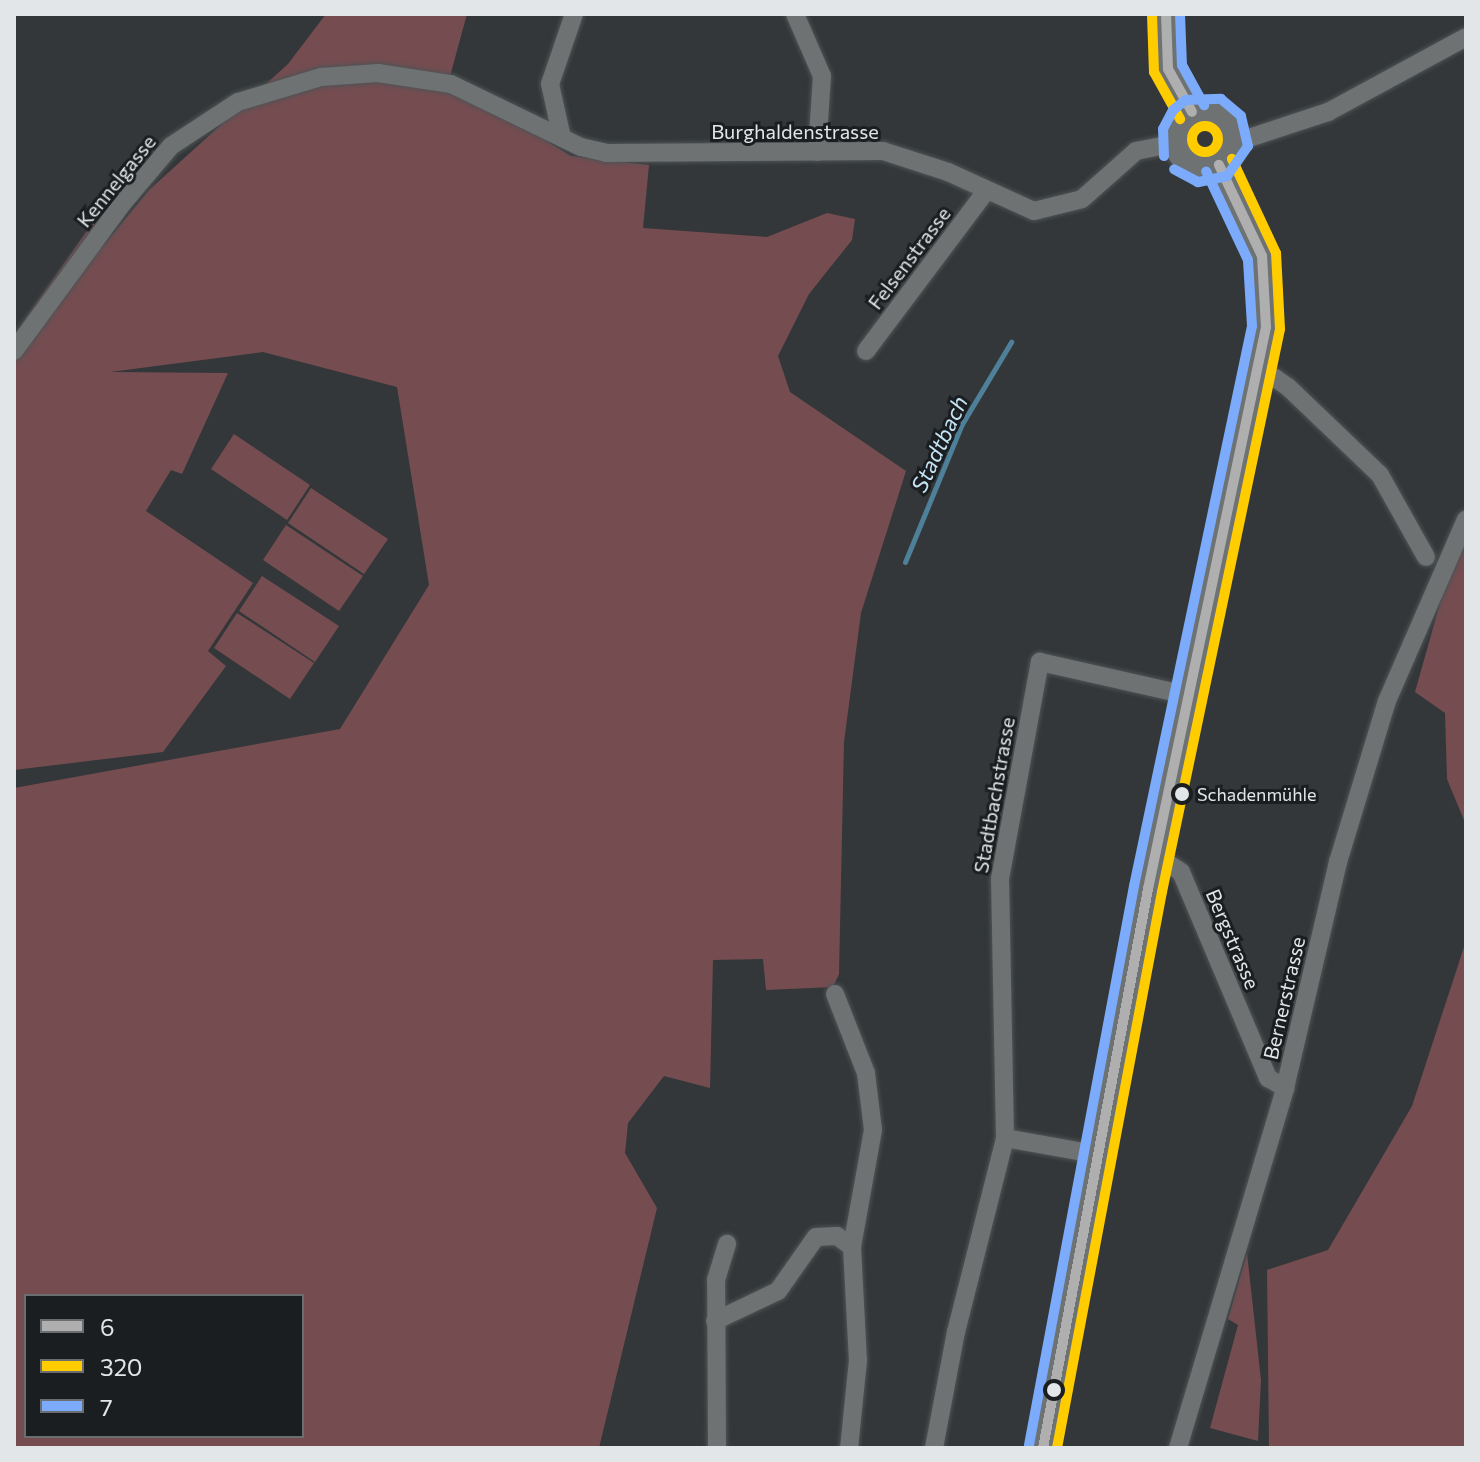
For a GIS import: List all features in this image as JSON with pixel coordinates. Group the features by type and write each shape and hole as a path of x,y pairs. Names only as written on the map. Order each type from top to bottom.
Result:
{"main road":[{"path":"1166,14 1168,69 1192,112"},
{"path":"1209,110 1224,116 1234,143 1219,165 1191,165 1176,143 1179,125 1192,112 1209,110"},
{"path":"1043,1448 1095,1154 1155,855 1258,377 1268,299 1262,256 1219,165"}],"street":[{"path":"562,138 550,84 574,14"},
{"path":"795,14 822,76 817,152"},
{"path":"1234,143 1328,112 1466,37"},
{"name":"Kennelgasse","path":"14,351 157,160 201,123 251,96 321,77 403,75 476,92 562,138"},
{"name":"Burghaldenstrasse","path":"562,138 593,151 637,155 883,151 1034,211 1082,199 1136,151 1176,143"},
{"name":"Felsenstrasse","path":"866,351 986,191"},
{"path":"1258,377 1275,378 1288,387 1380,475 1426,557"},
{"name":"Bernerstrasse","path":"1178,1448 1285,1088 1338,862 1387,701 1466,519"},
{"name":"Stadtbachstrasse","path":"934,1448 956,1332 1005,1138 1000,879 1040,662 1191,696"},
{"name":"Bergstrasse","path":"1155,855 1181,872 1268,1078 1285,1088"},
{"path":"835,994 866,1073 873,1130 852,1247 858,1360 849,1448"},
{"path":"1005,1138 1095,1154"},
{"path":"715,1321 778,1291 816,1237 837,1236 852,1247"},
{"path":"717,1448 716,1280 727,1244"}],"shaded area":[{"path":"326,14 467,14 446,91 513,120 571,156 649,165 643,228 767,237 827,213 855,219 852,240 809,294 778,356 790,392 906,471 861,613 844,742 839,974 833,987 766,990 763,959 713,960 710,1088 664,1076 628,1123 625,1153 657,1208 599,1448 14,1448 14,788 340,729 429,585 397,387 263,352 110,372 228,373 182,474 171,470 146,511 253,583 208,651 226,666 163,752 14,770 14,335 110,198 103,246 149,190 288,64"},
{"path":"234,434 310,485 287,520 211,469"},
{"path":"311,488 388,539 364,574 288,523"},
{"path":"286,525 363,576 339,611 263,560"},
{"path":"1466,531 1466,825 1447,779 1445,713 1415,692 1449,571"},
{"path":"262,576 339,626 315,662 239,611"},
{"path":"237,613 314,663 290,699 214,648"},
{"path":"1466,941 1466,1448 1269,1448 1267,1270 1328,1250 1412,1106"},
{"path":"1247,1253 1261,1380 1258,1441 1210,1428 1238,1325 1228,1319"}],"waterway":[{"name":"Stadtbach","path":"905,562 962,424 1011,342"}],"transit line":[{"name":"6","path":"1166,14 1168,69 1192,112"},
{"name":"7","path":"1180,14 1182,65 1204,105"},
{"name":"320","path":"1152,15 1154,72 1180,119"},
{"name":"7","path":"1164,156 1163,129 1173,110 1186,100 1221,99 1241,116 1248,146 1227,176 1198,182 1174,169"},
{"name":"320","path":"1205,126 1214,130 1218,139 1214,148 1205,152 1196,148 1192,139 1196,130 1205,126"},
{"name":"320","path":"1057,1448 1162,892 1280,329 1276,253 1232,159"},
{"name":"6","path":"1043,1448 1148,889 1266,327 1262,256 1219,165"},
{"name":"7","path":"1029,1445 1134,886 1252,326 1248,260 1206,171"}],"place":[{"name":"Schadenmühle","path":"1182,794"}]}
